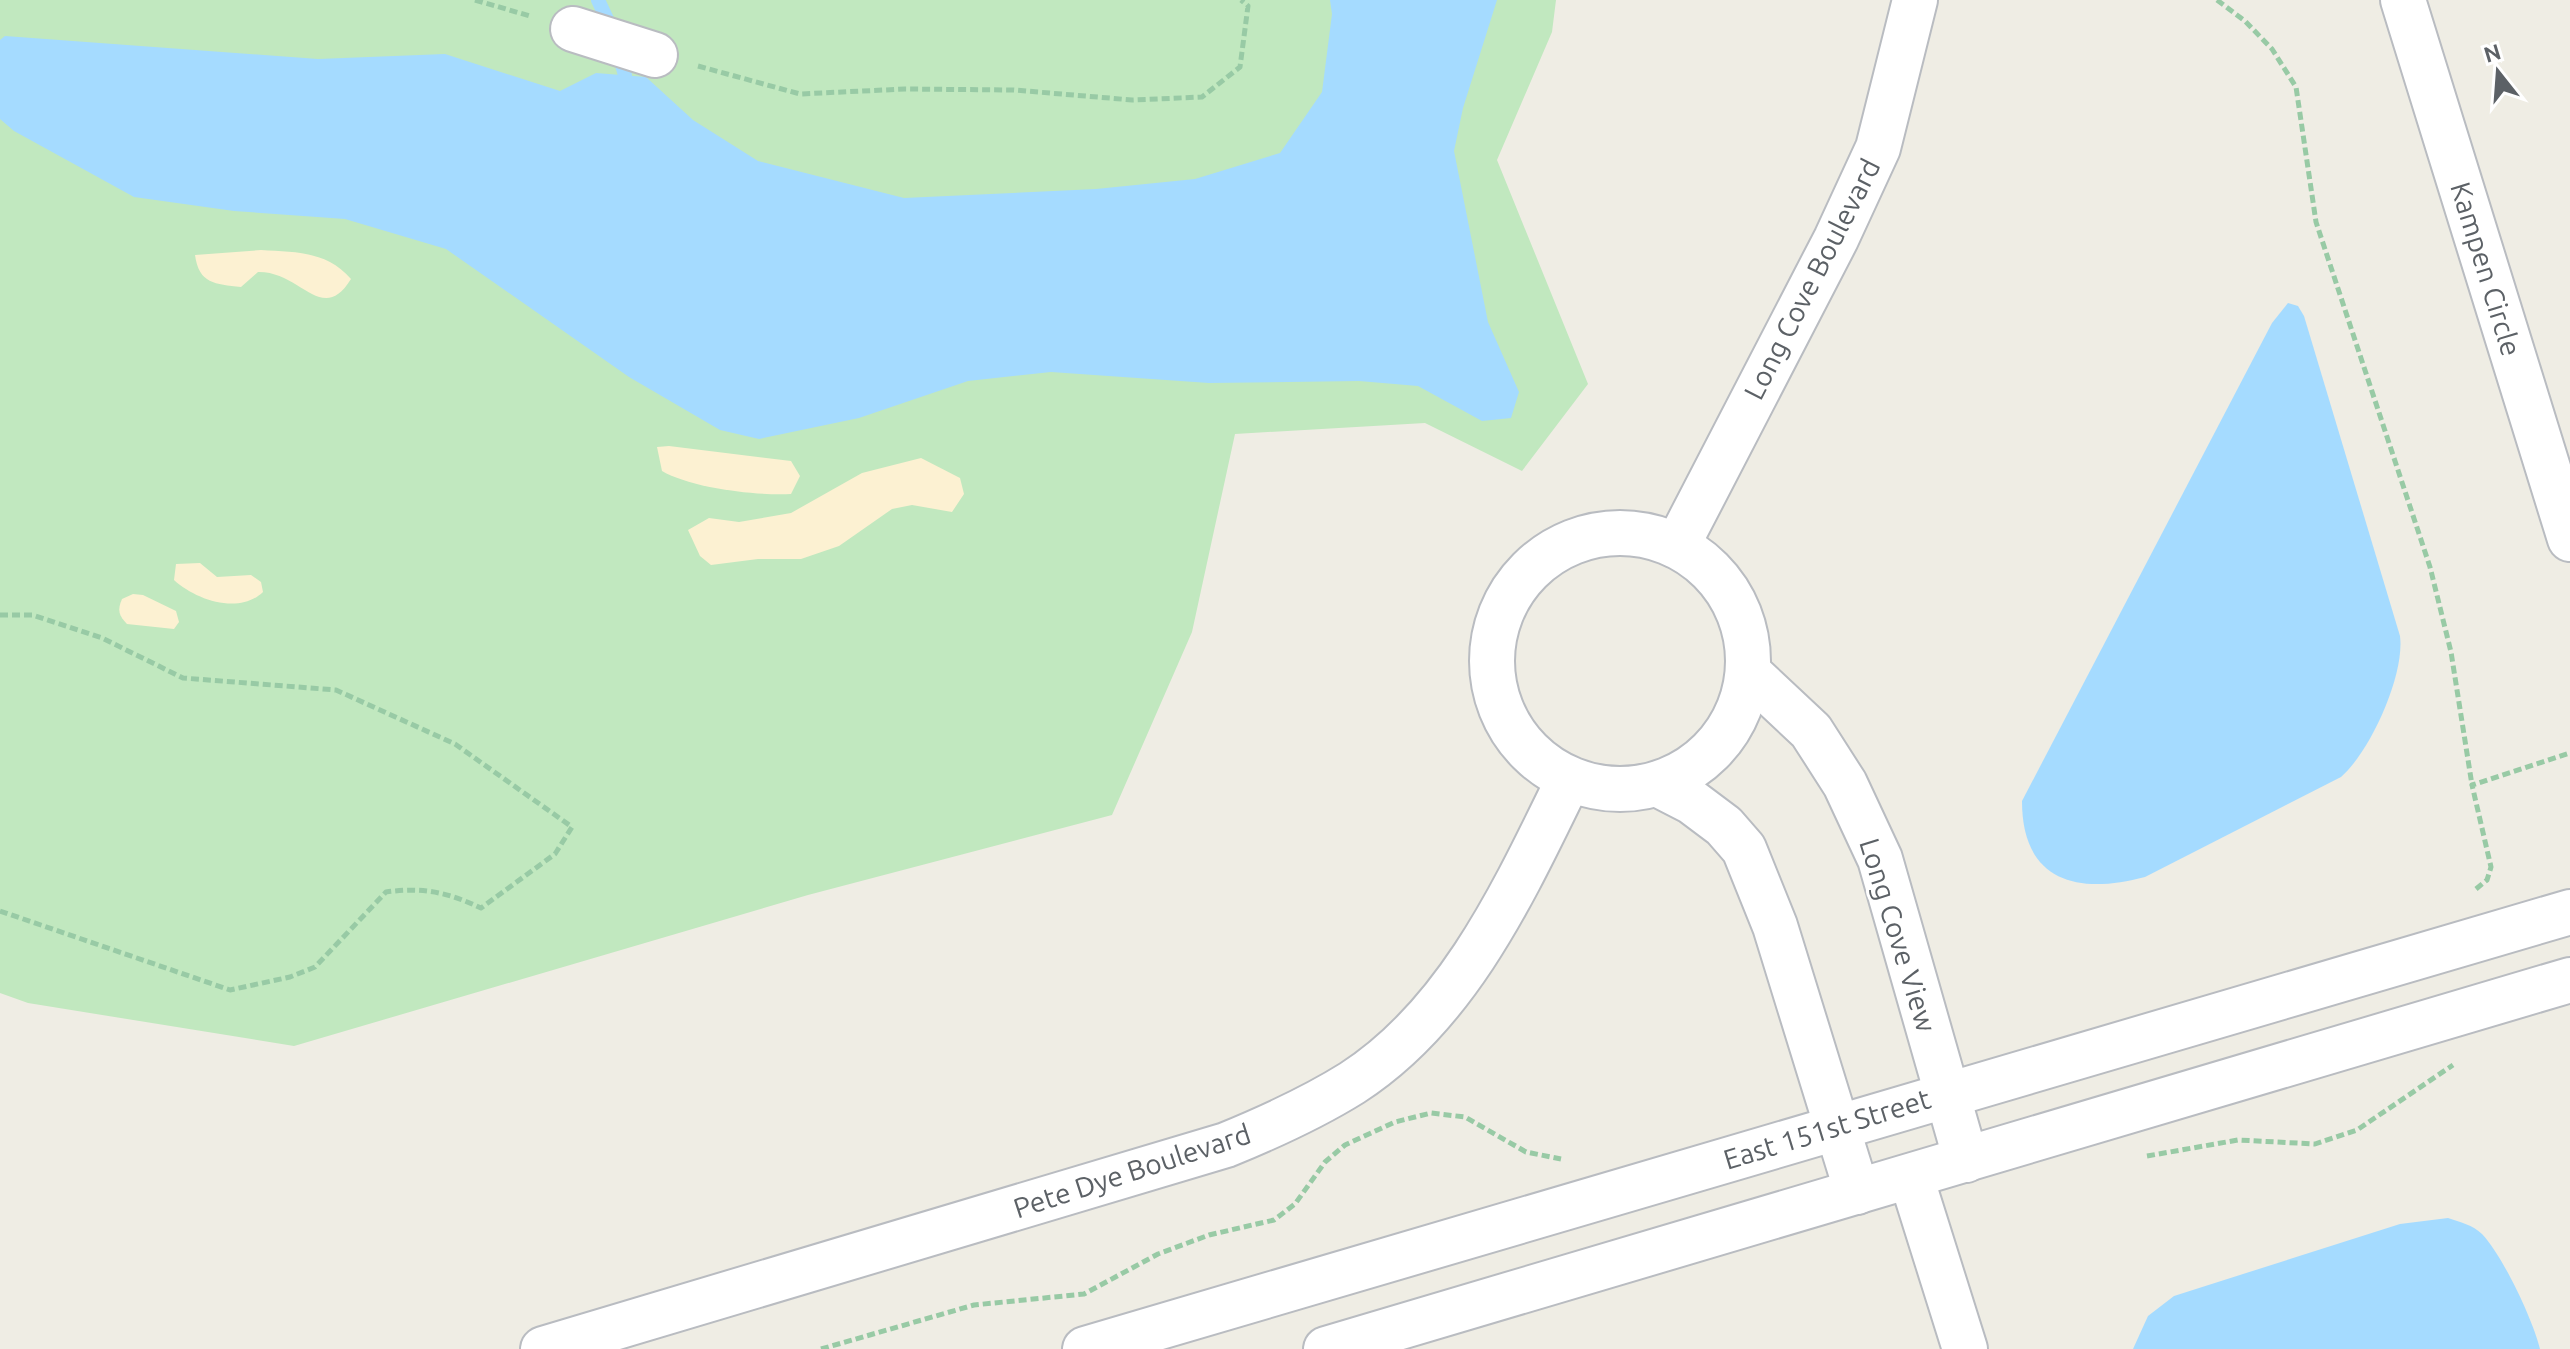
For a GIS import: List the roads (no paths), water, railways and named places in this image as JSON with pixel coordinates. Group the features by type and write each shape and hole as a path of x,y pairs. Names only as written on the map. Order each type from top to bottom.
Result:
{"street":[{"name":"Long Cove Boulevard","path":"1677,546 1836,239 1878,148 1915,0"},
{"name":"Kampen Circle","path":"2403,0 2570,539"},
{"path":"584,32 655,55"},
{"path":"1637,534 1677,546 1702,563 1731,598 1747,641 1748,672 1740,709 1720,742 1692,767 1657,784 1613,789 1569,779 1535,758 1508,726 1494,688 1492,647 1503,608 1526,574 1558,549 1597,535 1637,534"},
{"name":"Long Cove View","path":"1748,672 1811,731 1845,784 1880,859 1966,1160"},
{"name":"Pete Dye Boulevard","path":"543,1349 1226,1145 1291,1118 1354,1081 1411,1033 1455,981 1504,911 1569,779"},
{"path":"1657,784 1692,802 1724,826 1744,849 1775,926 1857,1192"},
{"name":"East 151st Street","path":"1085,1349 2570,912"},
{"path":"1326,1349 2570,980"},
{"path":"1911,1177 1965,1349"}],"water":[{"path":"1330,0 1497,0 1463,108 1454,151 1488,322 1519,392 1511,418 1482,421 1418,386 1359,381 1209,383 1051,372 968,381 859,418 759,439 720,430 629,377 446,249 345,219 234,211 134,197 14,131 0,119 0,40 5,36 318,59 445,54 560,91 596,73 646,77 693,120 758,161 904,198 1096,189 1195,179 1280,153 1322,92 1332,14"},
{"path":"2288,303 2298,306 2304,316 2400,636 2397,671 2383,712 2363,750 2341,777 2145,877 2098,884 2058,876 2043,865 2032,850 2025,828 2022,801 2272,323"},
{"path":"2448,1218 2475,1228 2490,1244 2516,1289 2540,1349 2133,1349 2148,1316 2174,1296 2400,1224"}],"waterway":[{"path":"598,0 613,32"},
{"path":"618,52 625,75"}]}
